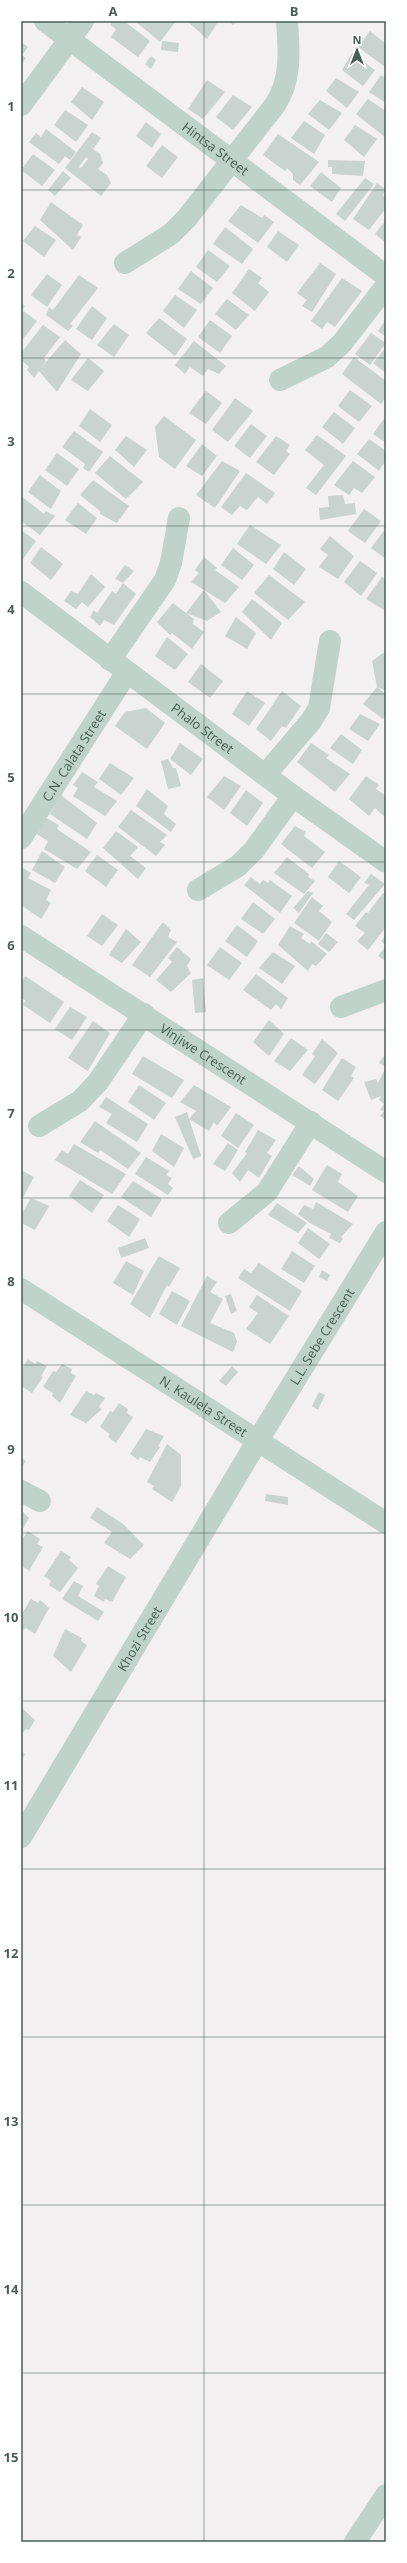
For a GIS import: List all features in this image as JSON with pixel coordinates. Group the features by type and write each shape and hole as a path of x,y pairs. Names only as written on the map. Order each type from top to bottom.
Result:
{"street":[{"name":"Hintsa Street","path":"45,21 386,276"},
{"path":"21,105 83,21"},
{"path":"125,263 171,234 202,201 283,92 289,61 287,21"},
{"path":"280,380 327,356 347,338 386,286"},
{"path":"110,660 165,580 171,562 179,518"},
{"name":"Phalo Street","path":"21,592 293,796 386,862"},
{"path":"265,775 311,721 319,708 324,686 330,641"},
{"name":"C.N. Calata Street","path":"23,830 127,672"},
{"path":"198,890 238,866 258,844 293,796"},
{"name":"Vinjiwe Crescent","path":"21,936 144,1014 386,1172"},
{"path":"341,1008 386,990"},
{"path":"39,1126 80,1101 98,1082 144,1014"},
{"path":"229,1223 267,1192 311,1122"},
{"name":"L.L. Sebe Crescent","path":"258,1440 386,1232"},
{"name":"N. Kaulela Street","path":"21,1289 386,1523"},
{"name":"Khozi Street","path":"21,1837 258,1440"},
{"path":"21,1491 40,1502"},
{"path":"355,2542 386,2495"}],"building":[{"path":"113,21 124,21 150,41 138,57 111,37 116,29 110,25"},
{"path":"135,21 176,21 160,42"},
{"path":"187,21 217,21 218,22 207,39"},
{"path":"228,21 237,21 233,25"},
{"path":"370,31 386,44 385,67 358,47"},
{"path":"162,41 179,43 178,52 161,50"},
{"path":"21,42 28,47 22,55 26,58 21,65"},
{"path":"352,53 375,70 363,86 342,70"},
{"path":"151,56 156,60 151,69 145,64"},
{"path":"381,75 386,79 386,103 369,92"},
{"path":"336,78 359,92 347,108 326,91"},
{"path":"207,80 225,92 203,119 188,109"},
{"path":"82,87 104,102 92,120 71,102"},
{"path":"233,95 252,107 233,130 216,117"},
{"path":"368,99 386,111 386,138 356,114"},
{"path":"320,100 342,113 329,130 308,114"},
{"path":"65,110 88,125 76,142 54,125"},
{"path":"304,121 325,135 314,154 291,138"},
{"path":"146,122 161,134 152,148 136,136"},
{"path":"355,125 377,139 364,157 344,140"},
{"path":"46,129 76,152 70,160 65,156 59,164 29,142 36,133 41,137"},
{"path":"92,132 101,138 93,149 100,154 103,163 98,169 107,175 111,183 101,196 65,168","holes":["86,157 88,159 81,168 79,167"]},
{"path":"278,134 319,162 300,185 293,180 293,174 287,168 285,171 263,155"},
{"path":"162,145 178,157 162,178 146,166"},
{"path":"33,154 55,170 42,186 21,170"},
{"path":"328,160 365,161 363,176 332,174 332,167 328,167"},
{"path":"63,171 71,178 55,196 48,190"},
{"path":"321,172 341,188 332,202 310,186"},
{"path":"365,178 374,184 345,221 336,214"},
{"path":"377,183 386,190 383,195 386,198 386,208 369,230 353,219"},
{"path":"51,202 83,225 77,235 81,237 73,250 40,220"},
{"path":"241,205 262,218 264,215 274,222 258,243 228,221"},
{"path":"386,220 386,243 375,234"},
{"path":"35,226 56,240 44,257 23,241"},
{"path":"225,227 253,249 242,264 213,244"},
{"path":"278,231 299,245 287,262 267,247"},
{"path":"208,250 230,266 217,282 196,267"},
{"path":"320,263 336,274 312,312 302,306 307,300 297,293"},
{"path":"249,269 262,278 258,283 269,292 255,311 232,293"},
{"path":"191,271 213,288 201,304 178,289"},
{"path":"47,274 62,285 47,307 31,295"},
{"path":"79,275 98,288 70,324 73,326 68,331 46,315 49,307 53,310"},
{"path":"342,278 362,291 335,327 327,322 322,329 311,321"},
{"path":"175,295 197,310 184,328 163,311"},
{"path":"227,299 249,315 236,330 215,314"},
{"path":"21,304 25,306 22,310 37,321 21,342"},
{"path":"92,306 107,318 92,340 76,329"},
{"path":"159,318 187,339 175,356 146,333"},
{"path":"386,319 386,337 378,331"},
{"path":"210,320 232,336 220,353 198,337"},
{"path":"114,324 129,335 114,357 97,345"},
{"path":"43,325 60,337 44,358 46,361 40,369 65,340 81,354 57,392 39,371 34,378 27,370 29,367 21,360 21,353"},
{"path":"371,333 386,343 370,365 355,354"},
{"path":"194,341 226,366 219,374 208,369 203,376 190,367 185,374 175,365"},
{"path":"386,347 386,373 373,363"},
{"path":"354,357 386,381 386,397 381,404 342,374"},
{"path":"88,358 104,371 88,391 71,380"},
{"path":"350,390 372,406 359,422 338,406"},
{"path":"206,391 222,403 206,424 189,413"},
{"path":"235,398 253,411 228,442 212,430"},
{"path":"90,409 112,425 100,442 79,426"},
{"path":"334,412 355,428 343,444 322,427"},
{"path":"164,416 196,440 175,469 159,457 155,427"},
{"path":"386,416 386,443 373,434"},
{"path":"251,424 267,436 250,458 234,446"},
{"path":"74,431 103,452 89,472 83,468 85,464 62,447"},
{"path":"317,435 346,456 316,495 306,488 324,465 305,450"},
{"path":"126,436 147,450 134,467 115,450"},
{"path":"276,436 290,445 286,451 290,454 274,475 256,462"},
{"path":"369,439 386,451 386,460 379,471 357,454"},
{"path":"202,444 217,456 202,476 186,466"},
{"path":"57,453 79,469 67,486 45,470"},
{"path":"110,456 143,482 126,499 95,473"},
{"path":"222,461 240,471 215,508 196,495"},
{"path":"353,461 375,477 362,493 354,488 349,495 334,485"},
{"path":"246,473 275,493 267,504 258,497 247,510 240,506 232,515 221,507"},
{"path":"40,475 61,491 51,509 28,492"},
{"path":"93,480 129,506 117,523 100,514 100,511 80,495"},
{"path":"343,495 345,504 355,503 356,514 320,520 319,508 329,507 328,496"},
{"path":"21,496 44,514 46,511 55,516 40,535 21,521"},
{"path":"78,503 97,518 86,534 65,520"},
{"path":"364,509 381,521 365,543 348,531"},
{"path":"250,525 281,545 266,564 237,544"},
{"path":"386,528 386,559 371,548"},
{"path":"21,530 36,541 21,562"},
{"path":"330,536 354,556 338,579 319,567 328,555 320,549"},
{"path":"41,547 63,564 51,580 30,563"},
{"path":"233,548 254,565 242,580 221,565"},
{"path":"284,552 306,569 294,585 273,569"},
{"path":"204,557 217,568 215,570 239,587 225,603 191,582 199,573 195,570"},
{"path":"360,561 377,573 361,596 344,582"},
{"path":"125,565 134,571 123,583 115,579"},
{"path":"91,574 105,587 88,607 82,602 76,609 64,601 71,591 78,594"},
{"path":"269,575 305,602 288,620 254,593"},
{"path":"382,577 386,579 386,607 384,610 366,599"},
{"path":"123,583 136,594 114,625 104,620 100,626 90,617 94,610 97,613 112,591 116,594"},
{"path":"204,590 221,612 207,621 186,613"},
{"path":"252,599 282,623 271,640 242,612"},
{"path":"173,603 194,619 193,624 204,632 192,649 172,633 170,635 157,622"},
{"path":"236,617 256,633 247,649 225,636"},
{"path":"167,637 188,654 175,670 155,656"},
{"path":"383,653 386,656 386,691 377,687 372,661"},
{"path":"201,664 223,681 210,698 188,682"},
{"path":"377,687 386,694 386,715 383,719 363,704"},
{"path":"247,691 265,703 249,726 232,714"},
{"path":"282,691 301,706 286,728 282,726 271,741 256,729"},
{"path":"146,708 165,723 147,749 115,726 125,712"},
{"path":"360,714 380,724 368,741 349,729"},
{"path":"341,734 362,750 353,764 330,748"},
{"path":"180,743 203,759 191,775 170,759"},
{"path":"311,743 329,755 326,758 350,774 335,792 297,762"},
{"path":"168,759 173,768 176,768 181,786 168,789 161,761"},
{"path":"110,763 134,778 121,795 99,779"},
{"path":"82,772 98,782 94,787 117,801 105,816 73,796 78,788 73,785"},
{"path":"224,776 241,786 224,810 207,797"},
{"path":"366,776 379,785 376,789 386,796 386,818 375,808 369,816 349,799"},
{"path":"147,789 168,806 164,814 176,824 171,832 136,806"},
{"path":"246,790 263,803 247,826 230,813"},
{"path":"61,795 97,823 87,839 50,814"},
{"path":"131,810 167,835 160,842 165,845 156,856 118,827"},
{"path":"45,817 59,825 57,829 91,852 77,869 44,849 48,841 33,832"},
{"path":"295,826 306,832 304,836 325,852 312,868 281,844"},
{"path":"116,831 138,847 130,856 146,868 138,879 103,848"},
{"path":"42,851 65,867 55,883 32,870"},
{"path":"97,855 118,870 106,887 85,871"},
{"path":"287,857 309,874 308,877 315,881 304,894 274,873"},
{"path":"339,861 361,877 349,893 328,877"},
{"path":"21,867 31,873 28,878 51,890 46,900 51,903 41,919 21,905"},
{"path":"371,874 385,884 354,920 346,914 369,885 364,883"},
{"path":"251,877 260,884 263,880 268,883 270,880 292,896 280,913 244,885"},
{"path":"308,891 313,893 299,913 293,908"},
{"path":"383,893 386,895 386,923 384,926 386,927 368,950 357,941 365,933 355,926 366,912 368,913"},
{"path":"312,897 323,906 319,911 332,922 319,941 294,923"},
{"path":"253,902 275,919 263,934 241,919"},
{"path":"102,914 118,925 102,946 87,936"},
{"path":"163,922 171,930 168,937 177,942 150,977 132,965"},
{"path":"237,925 258,941 247,957 225,941"},
{"path":"290,926 304,934 301,938 310,944 311,941 327,954 316,966 312,964 308,971 278,945"},
{"path":"126,929 141,942 122,963 109,955"},
{"path":"326,933 338,942 329,952 318,944"},
{"path":"386,935 386,946 381,941"},
{"path":"386,946 386,961 378,956"},
{"path":"177,947 191,959 187,966 191,973 171,992 156,980 172,962 168,958"},
{"path":"220,947 242,963 229,980 207,965"},
{"path":"273,952 295,966 282,984 259,968"},
{"path":"256,974 288,998 281,1009 276,1004 271,1010 243,990"},
{"path":"25,976 64,1002 50,1023 22,1004 26,1001 21,998 21,983"},
{"path":"203,978 206,1012 195,1013 192,980"},
{"path":"70,1007 87,1017 72,1040 55,1029"},
{"path":"269,1020 284,1034 269,1056 253,1042"},
{"path":"93,1021 110,1033 88,1071 68,1058"},
{"path":"291,1038 308,1050 290,1071 274,1061"},
{"path":"322,1039 338,1053 315,1084 302,1075 315,1056 312,1054"},
{"path":"386,1053 386,1067 379,1063"},
{"path":"143,1056 184,1080 172,1098 132,1074"},
{"path":"342,1058 356,1067 351,1076 354,1078 338,1101 322,1090"},
{"path":"386,1067 386,1120 380,1116 384,1111 380,1110 384,1104 379,1100 381,1096 371,1100 364,1082 376,1079 378,1083"},
{"path":"139,1085 166,1103 154,1120 128,1102"},
{"path":"194,1085 231,1107 217,1126 214,1122 209,1131 189,1119 196,1111 180,1102"},
{"path":"106,1097 148,1124 137,1142 106,1123 112,1114 99,1107"},
{"path":"187,1112 201,1156 193,1159 175,1117"},
{"path":"236,1113 254,1125 238,1148 221,1136"},
{"path":"95,1121 141,1153 128,1169 100,1150 98,1153 80,1142"},
{"path":"258,1130 276,1140 267,1153 272,1156 259,1178 248,1170 240,1182 232,1173 247,1153 245,1152"},
{"path":"161,1134 184,1148 174,1167 152,1151"},
{"path":"228,1143 238,1150 225,1171 213,1164"},
{"path":"74,1144 126,1174 112,1194 55,1160 62,1150 68,1154"},
{"path":"146,1157 169,1171 166,1175 172,1178 168,1184 173,1188 168,1195 135,1174"},
{"path":"327,1165 342,1174 338,1182 358,1196 348,1212 312,1190"},
{"path":"299,1166 314,1179 310,1186 292,1175"},
{"path":"21,1170 34,1177 21,1201"},
{"path":"80,1180 104,1195 92,1213 69,1196"},
{"path":"133,1181 162,1199 151,1217 121,1197"},
{"path":"31,1198 49,1206 35,1230 21,1223 21,1215"},
{"path":"316,1202 353,1224 341,1237 343,1239 340,1243 329,1238 331,1234 310,1223 298,1214 304,1205 313,1209"},
{"path":"277,1203 307,1223 298,1233 268,1215"},
{"path":"118,1205 140,1219 129,1237 107,1221"},
{"path":"308,1228 330,1244 319,1259 298,1243"},
{"path":"145,1238 149,1248 121,1258 118,1248"},
{"path":"292,1251 315,1266 304,1283 281,1269"},
{"path":"159,1256 180,1268 169,1287 167,1285 150,1318 130,1304"},
{"path":"126,1261 144,1271 133,1295 113,1283"},
{"path":"259,1263 302,1291 290,1311 238,1278 244,1269 251,1273"},
{"path":"322,1270 330,1275 327,1281 319,1277"},
{"path":"207,1276 217,1282 210,1292 223,1299 210,1323 234,1333 237,1342 233,1352 181,1326"},
{"path":"172,1291 190,1301 177,1325 159,1314"},
{"path":"231,1294 237,1311 231,1314 225,1296"},
{"path":"257,1295 289,1316 270,1344 246,1329 258,1313 249,1307"},
{"path":"28,1359 35,1364 37,1361 47,1366 41,1376 43,1377 32,1393 23,1387 21,1390 21,1370"},
{"path":"62,1364 72,1369 71,1373 76,1376 60,1403 52,1396 53,1393 43,1387 53,1371 56,1372"},
{"path":"232,1366 238,1372 226,1386 219,1381"},
{"path":"86,1391 94,1395 96,1393 105,1398 99,1407 102,1409 86,1423 70,1415"},
{"path":"319,1392 325,1395 318,1410 312,1406"},
{"path":"119,1403 128,1409 127,1413 133,1417 116,1443 108,1437 110,1434 100,1427 110,1411 113,1412"},
{"path":"146,1429 164,1436 158,1446 160,1447 150,1462 140,1457 138,1460 130,1454"},
{"path":"167,1444 181,1455 181,1486 172,1502 152,1489 154,1486 147,1482"},
{"path":"21,1457 26,1461 21,1469"},
{"path":"266,1494 288,1497 288,1505 265,1501"},
{"path":"97,1507 123,1524 144,1545 130,1559 104,1543 112,1532 90,1518"},
{"path":"21,1510 29,1518 21,1532"},
{"path":"28,1531 40,1539 37,1544 43,1547 29,1571 21,1565 21,1541"},
{"path":"61,1551 71,1557 69,1560 78,1568 60,1592 49,1585 51,1581 44,1576"},
{"path":"108,1566 126,1577 112,1602 105,1599 104,1602 94,1596 99,1586 96,1584"},
{"path":"74,1581 83,1586 78,1596 104,1612 98,1621 62,1599"},
{"path":"31,1599 38,1603 40,1600 49,1608 35,1634 26,1628 23,1630 21,1629 21,1615"},
{"path":"65,1629 82,1638 81,1641 87,1645 71,1672 53,1656"},
{"path":"21,1707 35,1720 29,1730 26,1729 22,1734"},
{"path":"21,1752 25,1754 21,1762"}]}
